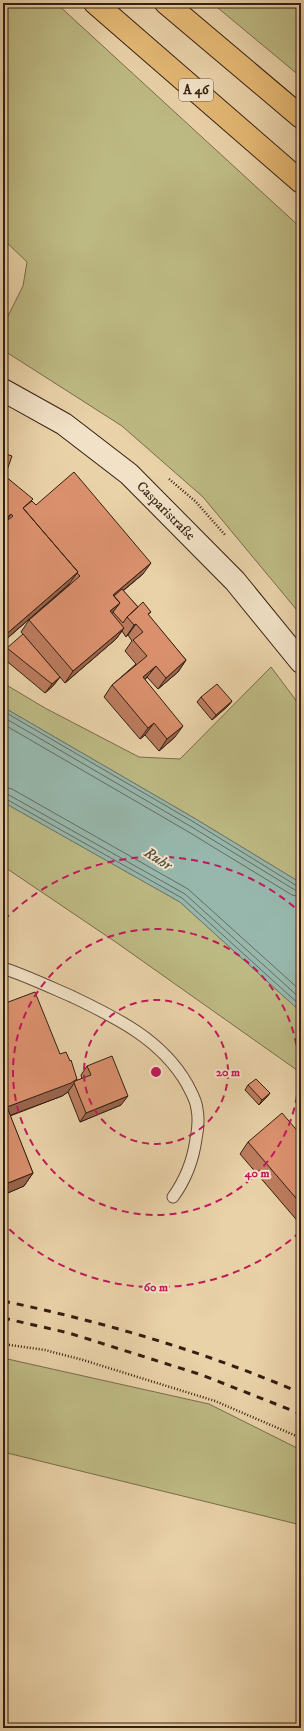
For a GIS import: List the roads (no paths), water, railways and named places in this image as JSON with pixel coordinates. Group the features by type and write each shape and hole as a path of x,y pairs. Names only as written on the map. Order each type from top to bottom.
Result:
{"highway":[{"name":"A 46","path":"95,3 299,180"},
{"path":"166,3 301,117"}],"main road":[{"name":"Casparistraße","path":"3,390 64,424 129,474 235,581 301,662"}],"lane":[{"path":"3,968 110,1015 151,1042 166,1055 182,1075 194,1096 197,1108 198,1126 194,1152 188,1172 173,1197"}],"water":[{"name":"Ruhr","path":"3,707 194,818 301,883 301,1012 180,902 3,802"}],"railway":[{"path":"3,1301 79,1318 191,1351 301,1393"},
{"path":"3,1318 69,1333 202,1375 301,1414"}]}
